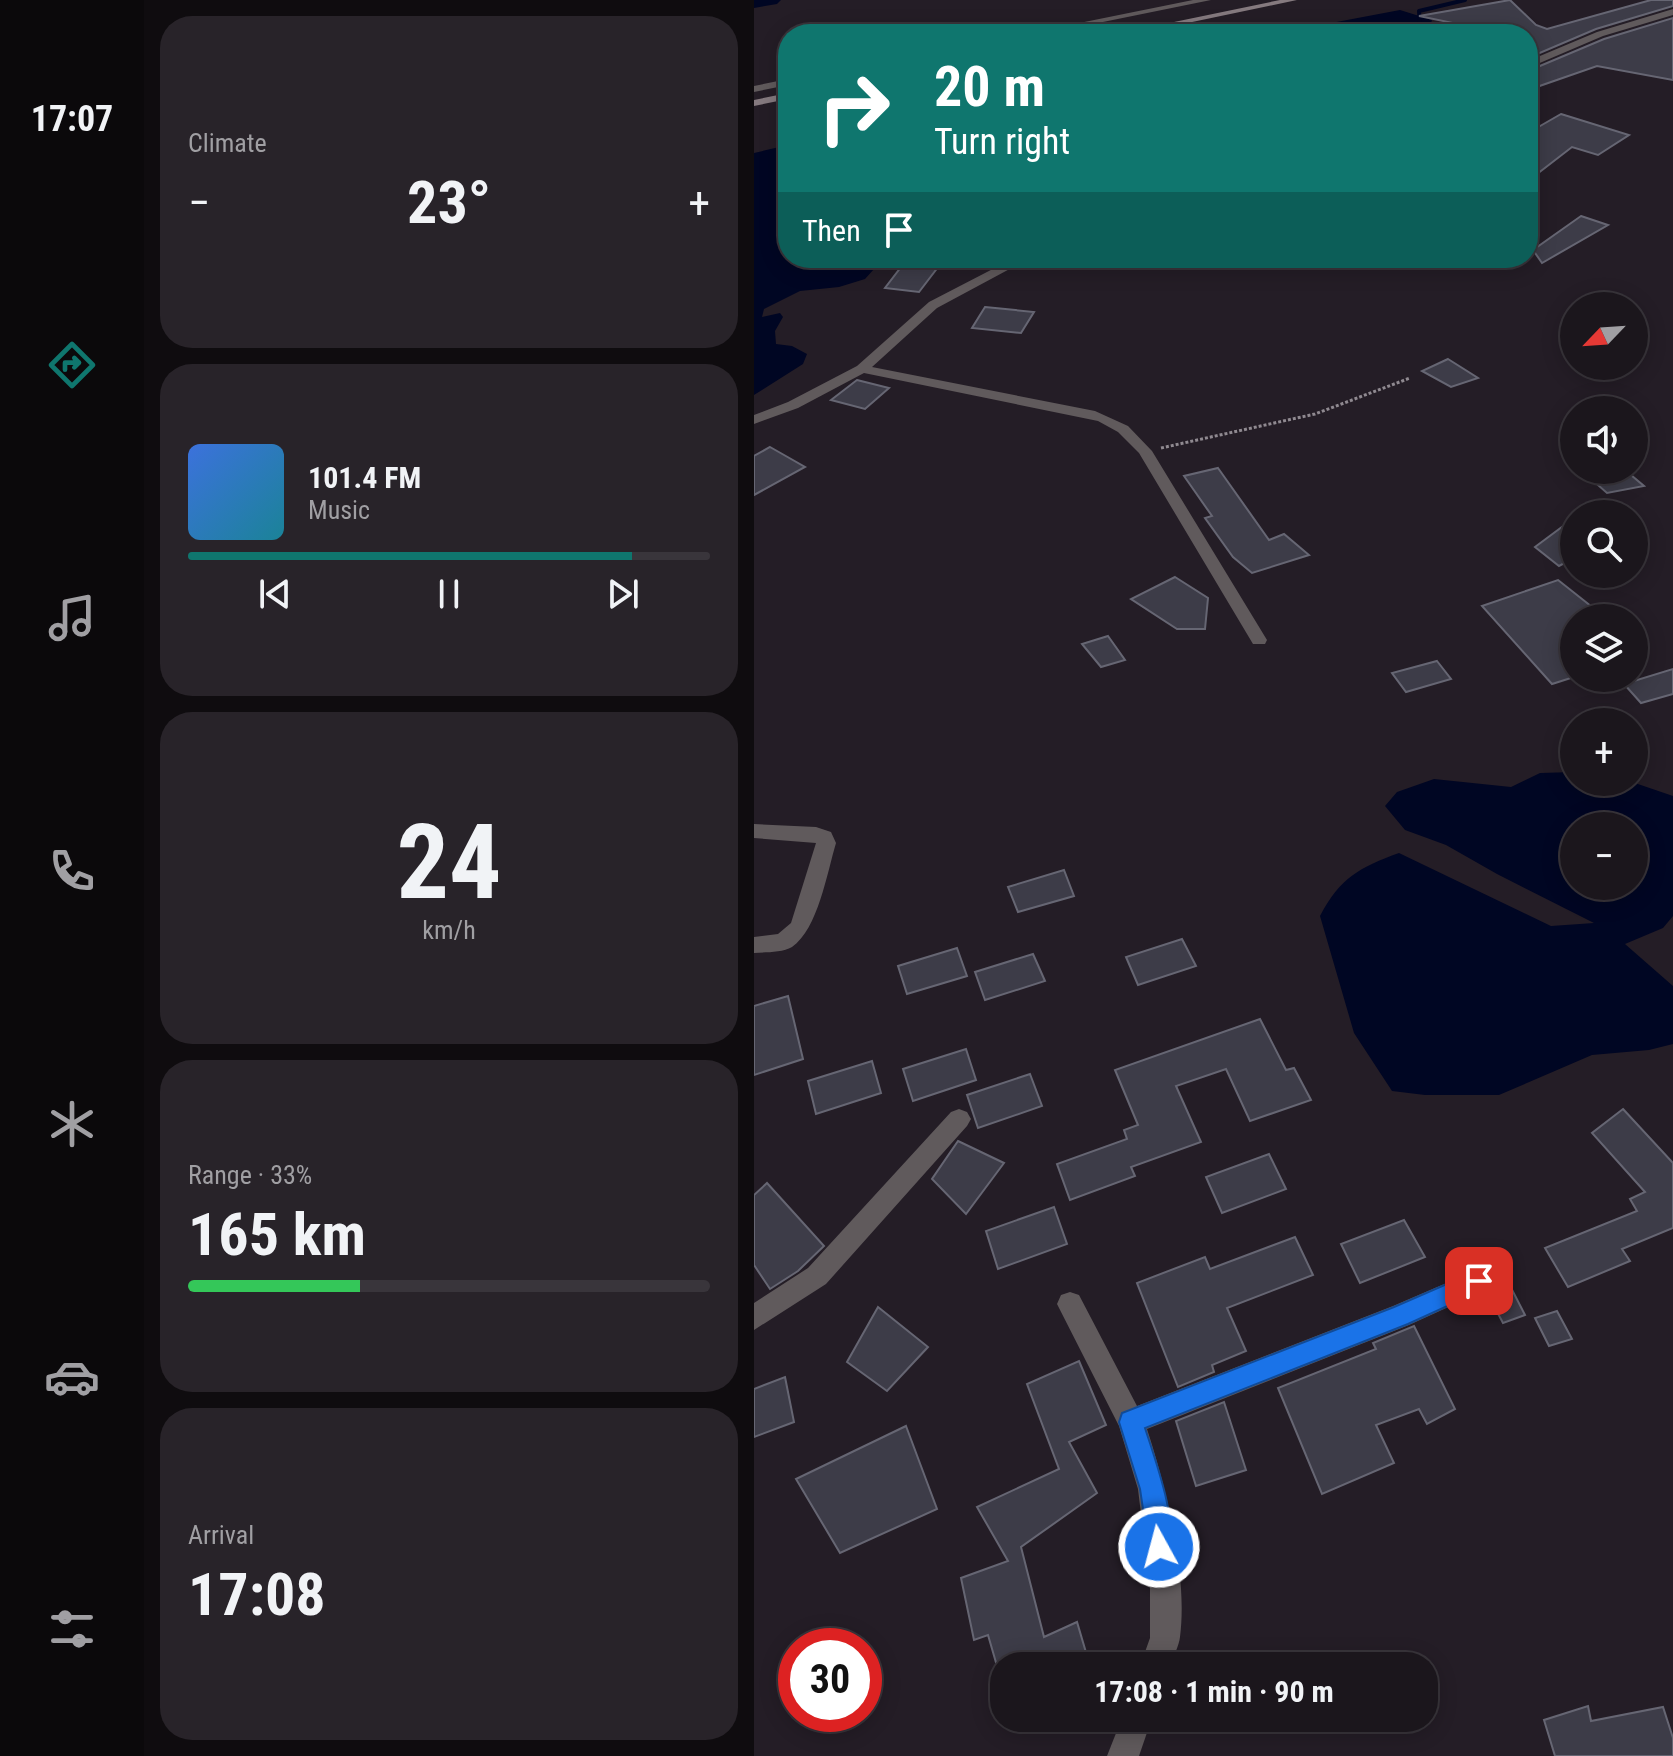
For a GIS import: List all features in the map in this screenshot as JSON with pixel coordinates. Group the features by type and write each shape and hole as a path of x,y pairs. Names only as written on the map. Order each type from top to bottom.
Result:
{"street":[{"path":"1082,24 1207,0"},
{"path":"1172,24 1293,0"},
{"path":"1538,61 1600,34 1673,12"},
{"path":"754,89 778,84"},
{"path":"754,103 778,98"},
{"path":"754,420 793,405 862,369 933,305 1002,268"},
{"path":"862,369 1095,415 1129,431 1145,451 1259,640"},
{"path":"754,831 816,834 824,837 826,843 800,927 783,942 754,945"},
{"path":"754,1318 817,1276 959,1119"},
{"path":"1131,1422 1400,1316 1479,1281"},
{"path":"1070,1304 1131,1422 1152,1489 1165,1589 1165,1638 1160,1652"},
{"path":"1123,1756 1132,1732"}],"path":[{"path":"1145,451 1315,414 1410,378"}],"water":[{"path":"1400,10 1432,20 1431,24 1326,24"},
{"path":"778,147 778,268 875,268 865,279 839,287 800,291 764,309 762,317 780,313 783,317 775,331 776,344 792,346 807,354 803,364 754,395 754,153"},
{"path":"1560,772 1560,796 1648,796 1648,787 1673,796 1673,916 1663,928 1625,944 1673,986 1673,1044 1649,1050 1592,1055 1499,1095 1425,1095 1392,1091 1354,1033 1320,916 1335,892 1352,876 1373,863 1399,853 1551,926 1594,923 1446,845 1405,830 1385,806 1397,792 1434,779 1511,787 1540,773"}],"building":[{"path":"1510,0 1535,24 1458,24 1419,16"},
{"path":"1651,0 1673,0 1673,6 1596,29 1538,54 1538,26 1547,29"},
{"path":"1673,18 1673,80 1597,66 1538,87 1538,67 1604,39"},
{"path":"1561,114 1629,135 1598,155 1572,147 1538,173 1538,127"},
{"path":"1581,216 1608,225 1542,263 1538,257 1538,246"},
{"path":"900,268 937,268 919,292 885,288"},
{"path":"985,307 1034,312 1021,333 972,328"},
{"path":"1448,359 1478,378 1451,387 1422,371"},
{"path":"857,380 889,388 865,409 831,400"},
{"path":"770,447 805,467 754,495 754,456"},
{"path":"1218,468 1269,540 1284,534 1309,555 1252,573 1233,557 1205,518 1212,516 1184,476"},
{"path":"1597,484 1644,486 1607,493"},
{"path":"1560,528 1560,565 1535,547"},
{"path":"1175,577 1208,598 1205,629 1177,629 1131,599"},
{"path":"1558,580 1560,588 1568,588 1588,604 1560,604 1560,681 1552,684 1482,606"},
{"path":"1108,636 1125,660 1101,667 1082,644"},
{"path":"1437,661 1451,679 1406,692 1392,673"},
{"path":"1673,669 1673,694 1641,703 1631,692 1648,692 1648,677"},
{"path":"1064,870 1074,896 1018,912 1008,887"},
{"path":"1182,939 1196,966 1138,985 1126,957"},
{"path":"957,948 967,976 907,994 898,966"},
{"path":"1033,954 1045,981 985,1000 975,972"},
{"path":"788,996 803,1059 754,1075 754,1006"},
{"path":"1260,1019 1286,1070 1294,1068 1311,1100 1250,1121 1226,1069 1176,1086 1201,1142 1131,1167 1135,1176 1070,1200 1057,1164 1127,1139 1124,1130 1138,1125 1115,1070"},
{"path":"966,1049 976,1080 913,1101 903,1069"},
{"path":"872,1061 881,1093 816,1114 808,1081"},
{"path":"1030,1074 1042,1106 978,1128 967,1095"},
{"path":"1623,1109 1673,1163 1673,1228 1622,1249 1630,1261 1568,1287 1545,1248 1637,1211 1630,1199 1645,1192 1592,1133"},
{"path":"958,1141 1004,1163 966,1214 932,1179"},
{"path":"1269,1154 1286,1189 1222,1213 1206,1177"},
{"path":"767,1183 824,1246 798,1271 770,1289 754,1265 754,1195"},
{"path":"1054,1207 1067,1244 998,1269 986,1231"},
{"path":"1404,1220 1425,1257 1360,1283 1341,1244"},
{"path":"1295,1237 1313,1275 1227,1308 1246,1351 1212,1365 1214,1372 1178,1387 1137,1283 1205,1257 1210,1269"},
{"path":"1505,1276 1525,1315 1503,1323 1487,1293 1495,1280"},
{"path":"878,1307 928,1347 887,1391 847,1362"},
{"path":"1557,1311 1572,1339 1549,1346 1535,1318"},
{"path":"1414,1326 1455,1409 1427,1424 1419,1409 1376,1425 1394,1463 1322,1494 1278,1388 1376,1349 1373,1343"},
{"path":"1079,1361 1106,1425 1069,1442 1097,1493 1021,1547 1044,1637 1077,1622 1086,1652 993,1652 988,1635 974,1640 961,1578 1008,1561 977,1507 1059,1469 1027,1384"},
{"path":"785,1377 794,1422 754,1437 754,1389"},
{"path":"1224,1402 1246,1470 1196,1486 1176,1421"},
{"path":"906,1426 937,1509 840,1553 796,1479"},
{"path":"1588,1706 1591,1721 1663,1707 1673,1738 1673,1756 1555,1756 1544,1720"}],"waterway":[{"path":"754,2 770,0"},
{"path":"1420,24 1419,11 1465,0"}],"route":[{"path":"1159,1547 1152,1489 1131,1422 1400,1316 1479,1281"}]}
